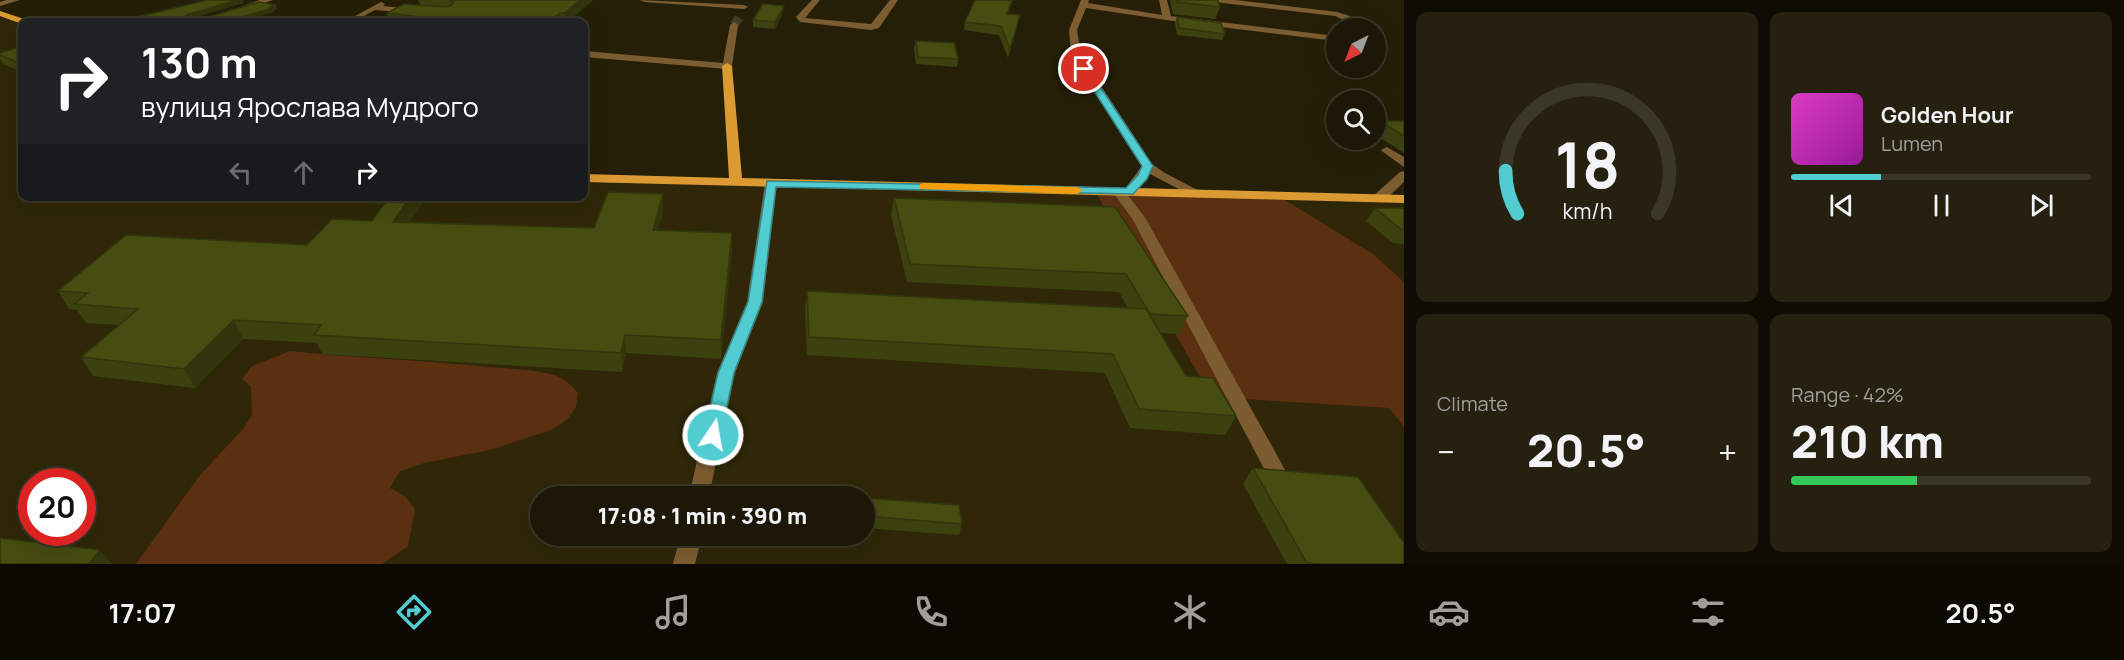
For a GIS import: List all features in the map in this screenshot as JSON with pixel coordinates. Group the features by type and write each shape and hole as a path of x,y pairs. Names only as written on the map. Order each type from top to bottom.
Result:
{"main road":[{"path":"0,13 18,20"},
{"path":"727,66 736,183"},
{"path":"588,178 1404,199"}],"street":[{"path":"0,4 16,0"},
{"path":"236,10 269,0"},
{"path":"355,18 389,0"},
{"path":"644,0 744,7"},
{"path":"816,0 801,17 802,20 871,27 876,26 894,0"},
{"path":"1163,0 1167,18"},
{"path":"1215,0 1337,14 1347,18"},
{"path":"1199,194 1148,166 1076,55 1073,30 1084,3 1167,18 1326,37"},
{"path":"374,8 428,12"},
{"path":"588,54 727,66 734,25"},
{"path":"1387,150 1404,163"},
{"path":"1148,166 1143,177 1124,191 1277,474"},
{"path":"1378,199 1404,175"},
{"path":"701,486 726,373 755,302 771,183"},
{"path":"684,564 688,546"}],"shaded area":[{"path":"0,16 18,23 18,201 588,201 588,180 1096,193 1211,397 1390,408 1404,427 1404,564 0,564"},
{"path":"1096,193 1285,200 1373,254 1404,282 1404,427 1389,408 1211,397"},
{"path":"1285,200 1404,201 1404,282 1373,254"},
{"path":"290,351 540,372 557,376 571,386 578,393 576,407 567,420 551,430 490,450 424,463 399,472 390,488 405,496 415,509 408,546 382,564 136,564 200,475 243,429 252,415 251,387 242,379 252,366"}],"building":[{"path":"208,0 237,0 186,15 185,18 133,18"},
{"path":"449,0 580,0 565,13 560,13 553,18 429,18 387,13 404,4 447,7 453,2"},
{"path":"975,0 1012,0 1007,14 1020,15 1010,49 1001,26 965,22"},
{"path":"1177,0 1218,0 1220,7 1177,2"},
{"path":"259,2 276,5 270,7 273,8 238,18 205,18"},
{"path":"763,4 784,6 775,22 753,20"},
{"path":"1177,17 1221,23 1225,34 1179,28"},
{"path":"916,41 954,43 958,59 918,57"},
{"path":"18,47 18,62 0,55 0,53"},
{"path":"1386,121 1404,121 1404,136 1386,125"},
{"path":"608,192 663,194 653,230 732,233 721,340 625,335 621,353 314,335 321,325 234,320 184,369 81,357 138,309 74,304 88,293 58,291 126,235 307,245 332,219 372,221 386,201 408,201 393,222 594,228"},
{"path":"894,198 1115,207 1188,316 1150,314 1126,274 910,264"},
{"path":"1375,208 1404,208 1404,230 1402,230"},
{"path":"807,291 1146,309 1186,376 1213,378 1236,416 1139,409 1113,354 809,337"},
{"path":"1253,468 1358,477 1404,543 1404,564 1307,563"},
{"path":"875,499 959,505 962,524 875,517"},
{"path":"0,538 18,540 18,546 67,546 100,550 89,564 0,564"}],"tunnel":[{"path":"734,25 741,15"}],"slow traffic":[{"path":"924,187 1077,190"}],"route":[{"path":"713,435 726,373 755,302 771,183 1129,192 1143,177 1148,166 1084,69"}]}
